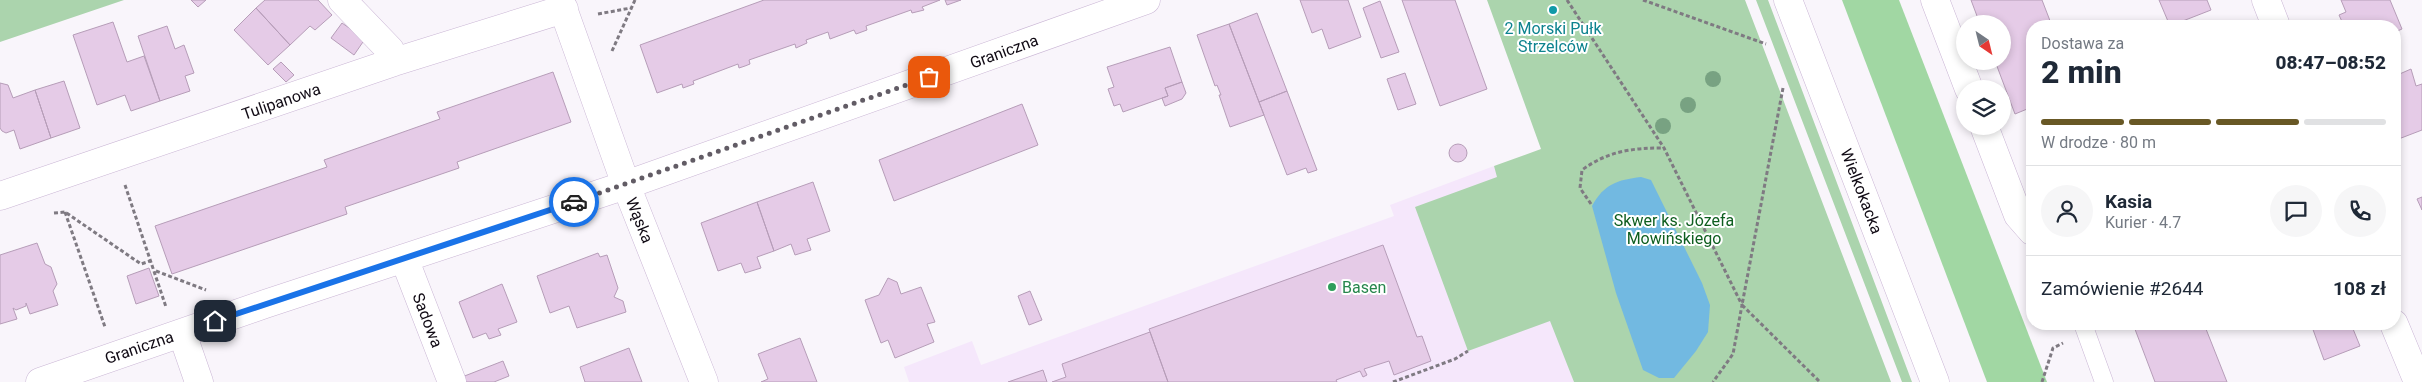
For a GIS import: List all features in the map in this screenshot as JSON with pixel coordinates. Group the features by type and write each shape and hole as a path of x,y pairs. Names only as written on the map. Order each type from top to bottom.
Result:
{"street":[{"path":"342,0 390,50 394,62"},
{"name":"Graniczna","path":"40,382 115,355 626,185 1146,0"},
{"name":"Wielkokacka","path":"1788,0 1935,382"},
{"path":"1935,0 1966,80"},
{"path":"2266,0 2274,20"},
{"name":"Tulipanowa","path":"0,196 562,5"},
{"name":"Wąska","path":"562,5 626,185 704,382"},
{"path":"1987,135 2018,215 2026,224"},
{"name":"Sadowa","path":"404,258 452,382"},
{"path":"2396,330 2418,382"},
{"path":"182,333 199,382"}],"lane":[{"path":"2085,330 2104,382"}],"path":[{"path":"612,52 634,0"},
{"path":"1567,0 1664,148 1742,305 1820,382"},
{"path":"1643,0 1766,44"},
{"path":"1656,0 1659,6"},
{"path":"596,15 631,8"},
{"path":"1713,382 1732,354 1783,88"},
{"path":"1591,204 1580,188 1582,170 1599,157 1638,148 1664,148"},
{"path":"116,158 150,261 155,270 166,309"},
{"path":"36,184 46,213 65,212 141,264 150,261"},
{"path":"65,212 115,355"},
{"path":"155,270 211,293"},
{"path":"2042,382 2053,348"},
{"path":"1393,382 1455,359 1468,351"}],"shaded area":[{"path":"1494,166 1574,382 909,382 904,367 972,341 981,365 1394,216 1390,205"}],"green space":[{"path":"0,0 124,0 0,42"},
{"name":"Skwer ks. Józefa Mowińskiego","path":"1487,0 1745,0 1891,382 1574,382 1550,321 1468,351 1415,207 1497,177 1494,166 1541,149"},
{"path":"1756,0 1768,0 1912,382 1902,382"},
{"path":"1842,0 1899,0 2047,382 1987,382"}],"water":[{"path":"1641,177 1651,180 1702,283 1710,305 1708,332 1696,351 1674,378 1659,378 1643,370 1616,293 1592,206 1601,193 1612,184"}],"building":[{"path":"191,0 206,0 198,7"},
{"path":"265,0 318,0 332,15 315,30 310,26 290,45 256,8"},
{"path":"764,0 940,0 922,7 924,10 912,13 911,10 866,26 867,30 856,34 854,30 830,39 828,32 806,40 807,43 796,48 795,44 749,60 750,64 745,66 739,68 738,64 693,81 694,84 683,88 682,84 657,93 640,45"},
{"path":"945,0 961,0 947,5"},
{"path":"1300,0 1348,0 1361,37 1329,49 1322,29 1312,33"},
{"path":"1402,0 1455,0 1487,89 1440,106"},
{"path":"1971,0 2042,0 2050,20 2026,20 2026,109 2015,114 2011,103 2011,80 2002,80 1998,70 2011,70 2011,15 1977,15"},
{"path":"2159,0 2207,0 2211,10 2185,20 2167,20"},
{"path":"2341,0 2390,0 2398,20 2341,20 2339,15 2346,12"},
{"path":"1380,1 1399,52 1381,58 1363,8"},
{"path":"256,8 290,45 268,65 234,30"},
{"path":"1257,13 1287,91 1259,102 1229,24"},
{"path":"113,22 127,62 144,56 160,101 131,111 125,95 97,105 73,35"},
{"path":"342,23 365,39 354,55 331,38"},
{"path":"1229,24 1264,115 1230,127 1219,95 1221,95 1217,85 1215,86 1197,35"},
{"path":"167,26 175,49 184,45 194,73 185,76 190,91 160,101 138,36"},
{"path":"1170,47 1182,82 1165,88 1168,96 1123,112 1120,104 1114,106 1108,89 1114,87 1107,67"},
{"path":"281,62 294,75 286,82 273,69"},
{"path":"2411,69 2416,86 2422,84 2422,130 2401,138 2401,73"},
{"path":"553,72 571,122 457,162 459,168 345,207 347,214 172,274 155,226 327,167 324,160 440,119 437,112"},
{"path":"1405,73 1416,104 1398,110 1387,79"},
{"path":"64,81 80,128 51,138 35,90"},
{"path":"1182,82 1186,93 1182,99 1165,106 1162,98 1168,96 1165,88"},
{"path":"0,83 8,85 13,98 35,90 51,138 20,149 14,130 6,133 2,131 0,128"},
{"path":"1287,91 1317,170 1308,173 1306,168 1287,175 1259,102"},
{"path":"1022,104 1038,145 894,201 879,160"},
{"path":"1458,144 1466,149 1467,153 1462,161 1458,162 1450,157 1449,153 1454,145"},
{"path":"813,182 830,231 807,239 811,250 795,255 791,244 774,251 757,202"},
{"path":"2422,197 2422,210 2417,199"},
{"path":"757,202 774,251 757,257 761,268 745,273 741,263 718,271 701,223"},
{"path":"37,243 45,264 51,267 57,284 53,291 58,305 30,314 26,303 26,306 16,310 13,308 17,319 0,324 0,255"},
{"name":"Basen","path":"1383,245 1417,337 1422,336 1431,361 1394,375 1389,361 1364,369 1367,375 1363,377 1360,371 1336,380 1337,382 1168,382 1149,329"},
{"path":"598,253 600,257 607,255 618,288 614,297 623,301 626,312 577,328 569,306 550,313 537,276"},
{"path":"149,268 159,296 136,304 127,276"},
{"path":"888,278 897,282 901,294 921,287 935,322 927,324 934,342 895,358 888,340 881,343 865,300 879,295"},
{"path":"502,284 517,322 498,329 501,335 489,339 486,333 473,338 459,302"},
{"path":"1030,291 1042,320 1029,325 1018,296"},
{"path":"2135,330 2206,330 2227,382 2155,382"},
{"path":"2313,330 2353,330 2360,346 2324,360"},
{"path":"1150,332 1168,382 1052,382 1066,377 1062,364"},
{"path":"800,338 817,382 761,382 768,379 758,354"},
{"path":"629,348 642,382 585,382 580,367"},
{"path":"503,361 509,376 494,382 464,382 462,377"},
{"path":"1043,370 1047,382 1008,382"}],"way so far":[{"path":"574,202 929,77"}],"place":[{"name":"2 Morski Pułk Strzelców","path":"1553,10"},
{"name":"Basen","path":"1332,287"}],"route":[{"path":"215,321 574,202"}]}
